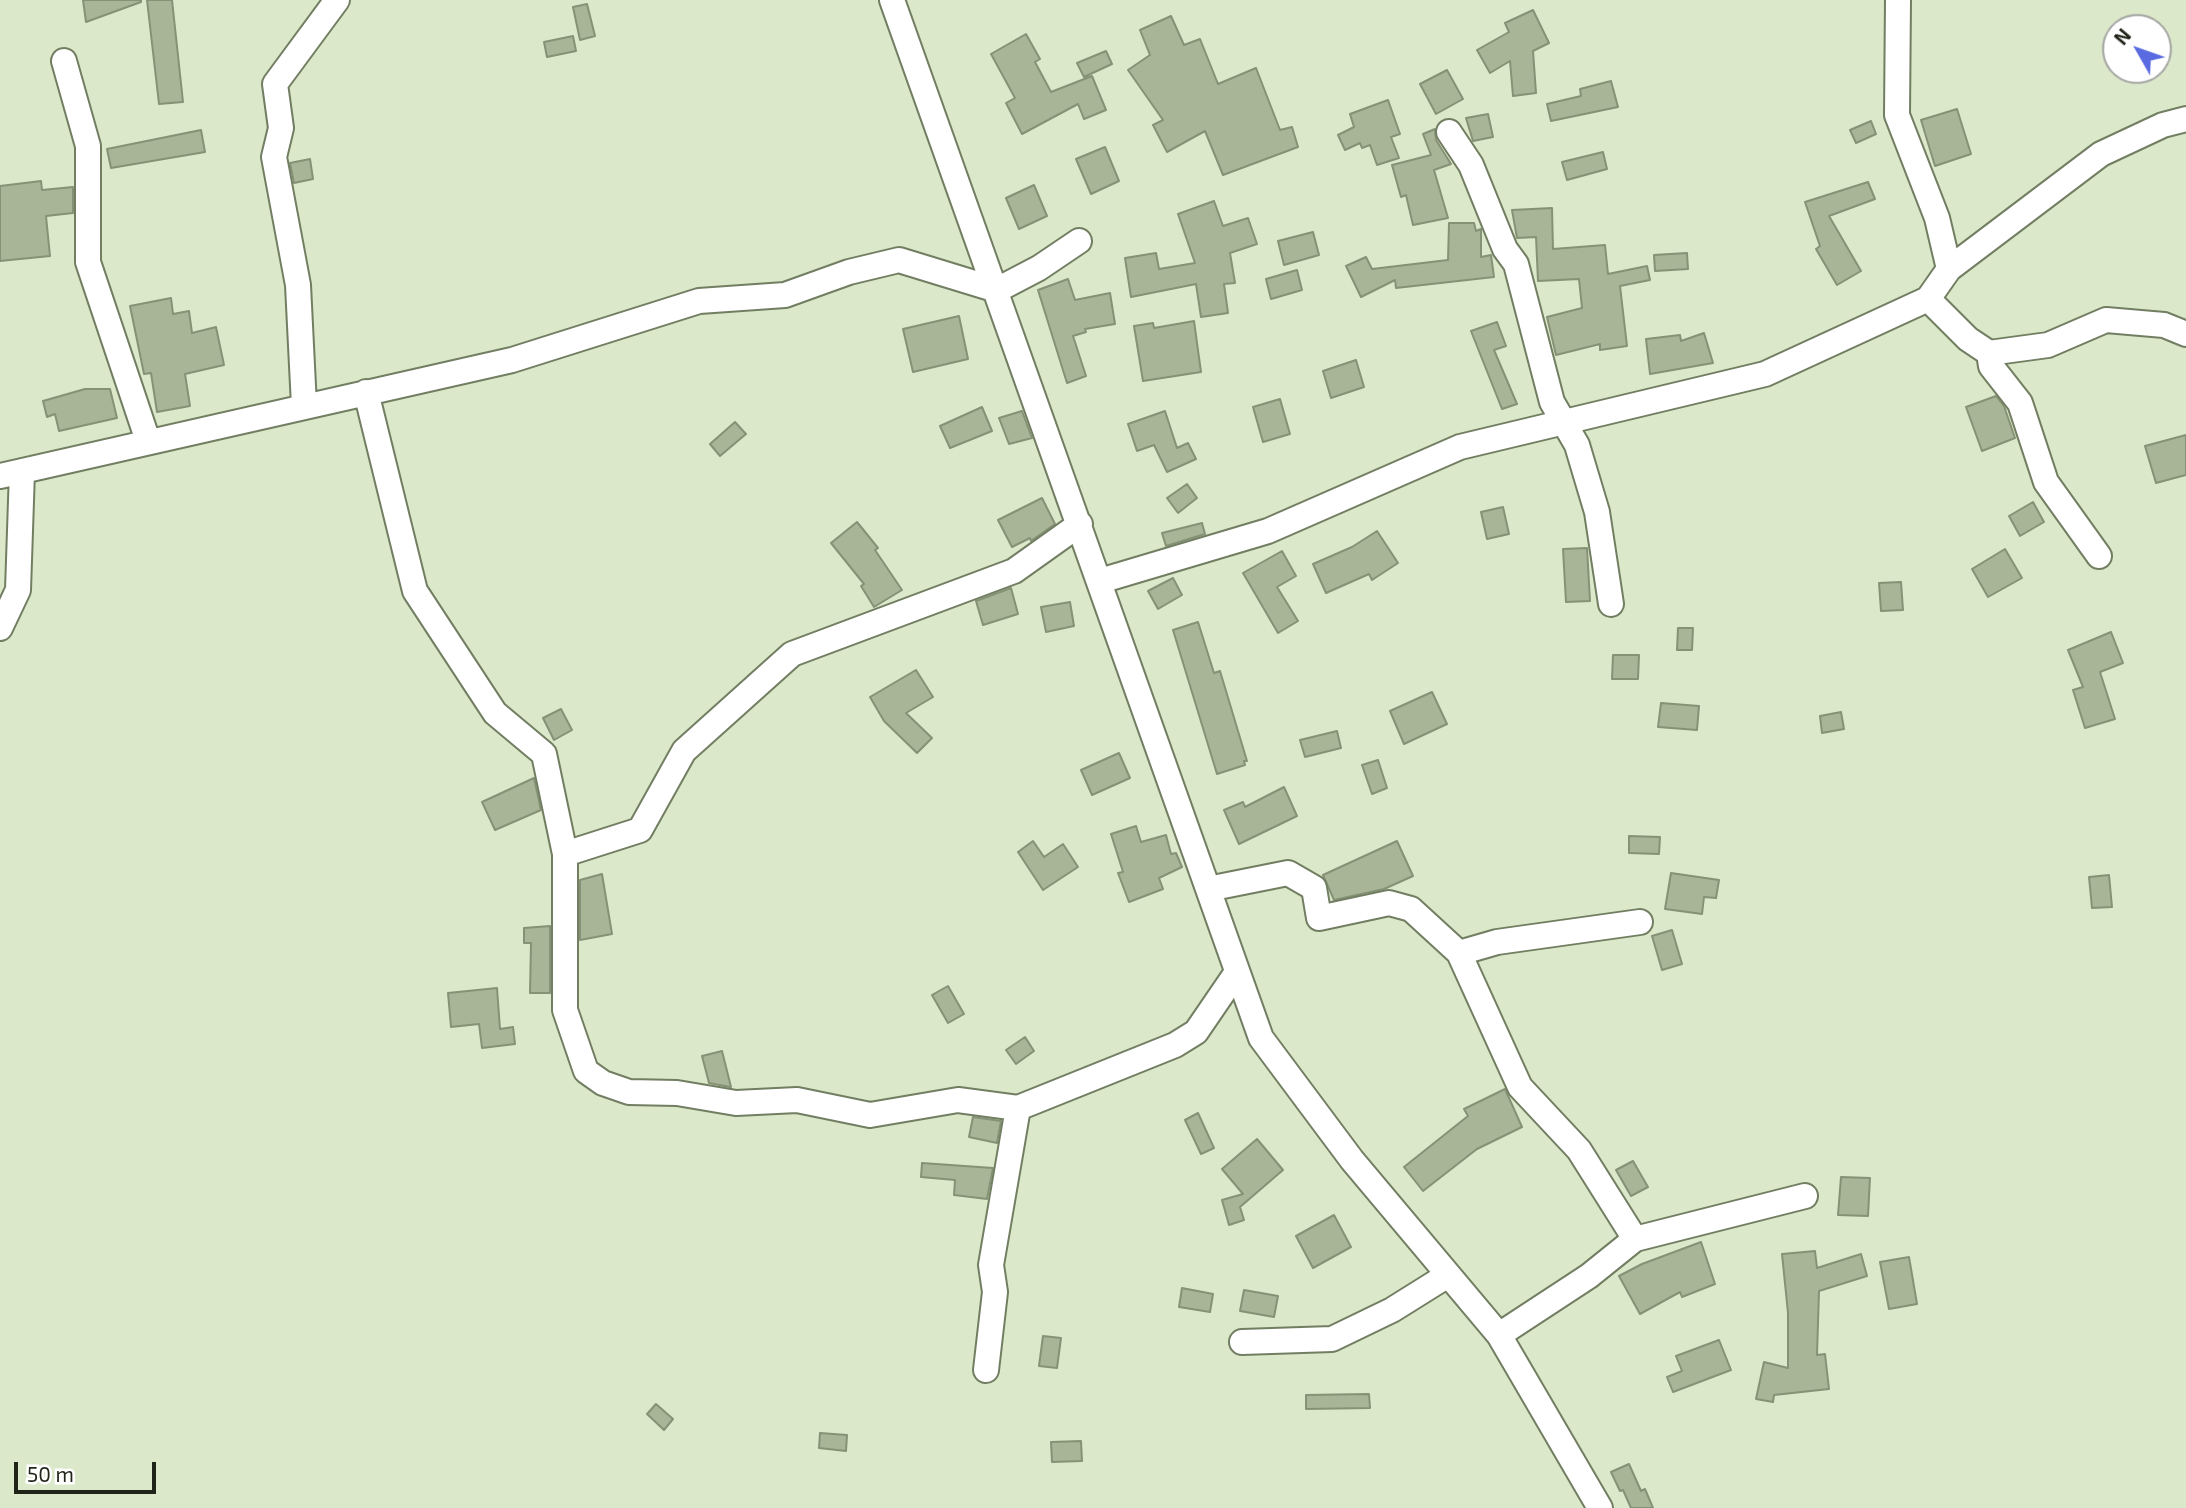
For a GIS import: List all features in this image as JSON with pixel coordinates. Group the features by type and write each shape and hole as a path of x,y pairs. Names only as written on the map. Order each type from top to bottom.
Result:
{"street":[{"path":"304,406 298,285 274,158 281,128 275,84 337,0"},
{"path":"893,0 1261,1038 1352,1160 1499,1335 1600,1508"},
{"path":"1898,0 1897,115 1937,218 1949,269"},
{"path":"64,61 88,146 88,262 148,441"},
{"path":"1100,581 1268,531 1460,447 1765,374 1928,299 1949,269 2101,154 2163,125 2186,119"},
{"path":"1449,132 1471,165 1505,249 1516,264 1552,402 1562,424 1577,445 1597,512 1611,604"},
{"path":"0,628 18,590 11,474 512,359 699,301 785,295 849,272 899,260 997,290 1039,268 1079,241"},
{"path":"1928,299 1968,340 1989,353 2048,345 2106,320 2164,325 2186,334"},
{"path":"1989,353 1992,366 2021,403 2046,482 2099,556"},
{"path":"366,392 415,591 495,713 544,754 565,854 565,1010 586,1071 603,1083 629,1092 677,1093 736,1103 797,1100 870,1115 958,1100 1018,1108 1175,1045 1196,1032 1237,972"},
{"path":"565,854 640,830 684,751 792,654 1014,571 1080,524"},
{"path":"1208,889 1288,873 1314,888 1319,918 1388,903 1412,909 1459,953 1520,1087 1579,1150 1635,1239"},
{"path":"1459,953 1497,942 1640,922"},
{"path":"986,1370 995,1292 991,1265 1018,1108"},
{"path":"1499,1335 1589,1276 1635,1239 1805,1196"},
{"path":"1242,1342 1332,1339 1392,1310 1448,1275"}],"building":[{"path":"83,0 141,0 141,2 86,22"},
{"path":"147,0 172,0 183,102 159,104"},
{"path":"587,4 595,36 580,40 573,7"},
{"path":"1533,10 1549,43 1533,51 1536,93 1513,96 1510,61 1490,73 1477,50 1509,32 1505,23"},
{"path":"1171,16 1184,45 1200,39 1218,84 1256,68 1280,130 1292,127 1298,147 1223,175 1205,131 1167,152 1153,125 1163,120 1128,70 1150,55 1140,30"},
{"path":"1026,34 1040,59 1035,62 1051,92 1092,76 1106,110 1084,119 1078,104 1022,134 1006,103 1015,98 991,54"},
{"path":"573,36 576,51 547,57 544,42"},
{"path":"1106,51 1112,64 1084,77 1077,63"},
{"path":"1447,70 1463,99 1436,114 1420,84"},
{"path":"1611,81 1618,107 1551,121 1547,104 1581,96 1580,89"},
{"path":"1388,100 1400,134 1391,137 1399,158 1377,165 1370,145 1362,148 1360,143 1345,150 1338,135 1354,127 1350,114"},
{"path":"1957,109 1971,154 1935,166 1921,120"},
{"path":"1488,114 1493,137 1473,141 1466,118"},
{"path":"1871,121 1876,134 1856,143 1850,130"},
{"path":"1435,129 1436,140 1451,164 1434,170 1448,218 1413,225 1406,195 1401,197 1392,165 1431,155 1423,134"},
{"path":"201,130 205,152 111,168 107,149"},
{"path":"1105,147 1119,181 1091,194 1076,159"},
{"path":"1603,152 1607,169 1567,180 1562,162"},
{"path":"310,159 313,179 294,183 290,163"},
{"path":"41,181 42,190 73,187 73,213 46,216 50,256 0,261 0,186"},
{"path":"1868,182 1875,199 1829,216 1861,271 1837,285 1816,249 1820,246 1805,202"},
{"path":"1034,185 1047,216 1019,229 1006,198"},
{"path":"1214,201 1223,226 1248,218 1257,244 1230,253 1235,283 1224,284 1228,313 1201,317 1196,284 1131,297 1125,258 1156,253 1159,269 1195,263 1178,214"},
{"path":"1552,208 1553,249 1605,245 1608,274 1647,266 1650,280 1620,286 1627,346 1600,350 1600,344 1556,355 1547,317 1582,308 1579,279 1538,281 1536,237 1517,238 1512,210"},
{"path":"1449,223 1474,223 1476,231 1481,229 1481,257 1491,255 1494,277 1396,288 1395,280 1361,297 1346,266 1366,257 1372,269 1448,260"},
{"path":"1313,232 1319,255 1284,265 1278,241"},
{"path":"1687,253 1688,269 1655,271 1654,255"},
{"path":"1297,270 1302,290 1271,299 1266,279"},
{"path":"1068,279 1075,300 1110,293 1115,324 1085,329 1086,332 1073,336 1086,376 1067,383 1038,290"},
{"path":"171,298 173,314 189,311 192,333 216,327 224,365 185,374 190,406 157,412 151,373 144,374 130,306"},
{"path":"959,316 968,359 913,372 903,329"},
{"path":"1194,321 1201,372 1143,381 1134,326 1153,323 1154,328"},
{"path":"1497,322 1506,346 1494,350 1517,404 1502,409 1471,331"},
{"path":"1704,333 1713,363 1650,374 1646,339 1680,335 1681,341"},
{"path":"1356,360 1364,387 1331,398 1323,371"},
{"path":"85,389 110,389 117,418 59,431 55,414 47,417 43,401"},
{"path":"1996,396 2004,406 2015,438 1982,451 1966,407"},
{"path":"1280,399 1290,434 1263,442 1253,407"},
{"path":"982,407 992,431 950,448 940,426"},
{"path":"1022,411 1032,438 1009,444 999,418"},
{"path":"1165,411 1177,448 1188,443 1196,459 1167,472 1154,445 1137,451 1128,424"},
{"path":"735,422 746,434 720,456 710,444"},
{"path":"2186,435 2186,475 2156,483 2145,446"},
{"path":"1187,484 1197,498 1178,513 1167,498"},
{"path":"1042,498 1055,524 1031,541 1030,538 1012,547 998,520"},
{"path":"2033,502 2044,522 2020,536 2009,516"},
{"path":"1503,507 1509,534 1487,539 1481,512"},
{"path":"857,522 878,548 875,550 902,590 874,607 861,586 864,584 831,543"},
{"path":"1202,523 1205,534 1166,546 1162,533"},
{"path":"1377,531 1398,563 1372,580 1369,574 1326,593 1313,564 1352,547"},
{"path":"1587,548 1590,601 1566,602 1563,549"},
{"path":"2005,549 2022,578 1988,597 1972,569"},
{"path":"1282,551 1296,576 1277,587 1298,621 1278,633 1243,573"},
{"path":"1173,578 1182,595 1158,609 1148,591"},
{"path":"1901,582 1903,610 1881,611 1879,583"},
{"path":"1011,588 1018,614 983,625 976,601"},
{"path":"1070,602 1074,626 1046,632 1041,607"},
{"path":"1198,622 1214,673 1220,671 1247,761 1244,761 1245,765 1217,774 1173,630"},
{"path":"1678,628 1693,628 1692,650 1677,650"},
{"path":"2111,632 2123,663 2100,672 2115,719 2085,728 2073,690 2083,687 2068,650"},
{"path":"1613,655 1639,655 1638,679 1612,679"},
{"path":"916,670 933,697 906,713 932,738 917,753 884,721 870,697"},
{"path":"1432,692 1447,724 1404,744 1390,711"},
{"path":"1661,703 1699,706 1697,730 1658,727"},
{"path":"561,709 572,730 554,740 543,718"},
{"path":"1841,712 1844,729 1822,733 1820,716"},
{"path":"1337,731 1341,748 1305,757 1300,740"},
{"path":"1119,753 1130,778 1092,795 1081,770"},
{"path":"1378,760 1387,788 1372,794 1362,765"},
{"path":"534,778 541,810 495,830 482,802"},
{"path":"1284,787 1297,816 1239,844 1224,810 1243,802 1245,807"},
{"path":"1136,826 1141,842 1166,835 1171,854 1176,853 1182,867 1159,878 1163,889 1129,902 1118,873 1123,872 1111,834"},
{"path":"1629,836 1660,837 1659,854 1629,853"},
{"path":"1033,841 1044,857 1063,844 1078,867 1043,890 1018,852"},
{"path":"1397,841 1413,876 1384,889 1334,900 1323,875"},
{"path":"1671,873 1719,880 1716,898 1704,897 1702,914 1665,909"},
{"path":"602,874 612,934 580,940 580,880"},
{"path":"2109,875 2112,907 2092,908 2089,877"},
{"path":"550,926 550,993 530,993 531,943 524,943 524,928"},
{"path":"1672,930 1682,964 1662,970 1652,936"},
{"path":"948,986 964,1014 948,1023 932,995"},
{"path":"497,988 500,1029 513,1027 515,1044 482,1048 479,1024 451,1027 448,993"},
{"path":"1025,1037 1034,1051 1016,1064 1006,1050"},
{"path":"722,1051 731,1087 709,1083 702,1056"},
{"path":"1505,1089 1522,1127 1477,1149 1423,1191 1404,1167 1468,1116 1464,1109"},
{"path":"1198,1113 1214,1148 1201,1154 1185,1120"},
{"path":"973,1117 1001,1121 997,1143 969,1137"},
{"path":"1257,1139 1283,1170 1240,1207 1244,1220 1229,1225 1222,1200 1243,1194 1222,1169"},
{"path":"1633,1161 1648,1187 1631,1196 1616,1170"},
{"path":"922,1163 993,1168 987,1199 954,1195 955,1180 921,1177"},
{"path":"1841,1177 1870,1178 1868,1216 1838,1215"},
{"path":"1334,1215 1351,1247 1313,1268 1296,1236"},
{"path":"1701,1242 1715,1284 1682,1297 1680,1292 1640,1314 1619,1276 1642,1264"},
{"path":"1815,1251 1817,1268 1861,1254 1867,1276 1819,1291 1817,1355 1825,1354 1829,1389 1774,1395 1773,1402 1756,1399 1764,1362 1788,1368 1788,1313 1782,1254"},
{"path":"1909,1257 1917,1304 1889,1309 1880,1262"},
{"path":"1182,1288 1213,1294 1210,1312 1179,1307"},
{"path":"1244,1290 1278,1296 1274,1317 1240,1311"},
{"path":"1043,1336 1061,1338 1057,1368 1039,1366"},
{"path":"1719,1340 1731,1370 1673,1392 1667,1377 1682,1371 1676,1356"},
{"path":"1369,1394 1370,1408 1306,1409 1306,1395"},
{"path":"656,1404 673,1419 664,1430 647,1414"},
{"path":"820,1433 847,1435 846,1451 819,1448"},
{"path":"1081,1441 1082,1461 1052,1462 1051,1442"},
{"path":"1629,1464 1641,1491 1645,1489 1653,1508 1631,1508 1623,1490 1620,1491 1611,1472"}]}
